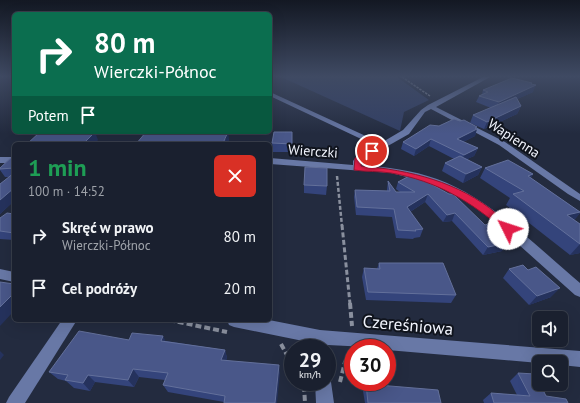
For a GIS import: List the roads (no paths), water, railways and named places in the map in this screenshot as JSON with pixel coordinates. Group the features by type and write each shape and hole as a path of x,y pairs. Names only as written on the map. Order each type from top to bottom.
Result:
{"street":[{"path":"274,96 382,146"},
{"path":"357,168 357,161 360,158 406,132 418,115 430,106 452,96"},
{"name":"Wapienna","path":"430,106 484,132 508,147 560,186 580,198"},
{"path":"0,160 12,160"},
{"name":"Wierczki","path":"272,162 357,168 412,174 433,181 459,193 484,208 580,291"},
{"path":"0,274 12,276"},
{"path":"15,403 69,322"},
{"name":"Czereśniowa","path":"242,322 308,339"},
{"name":"Czereśniowa","path":"336,343 580,360"},
{"path":"324,391 325,403"}]}
